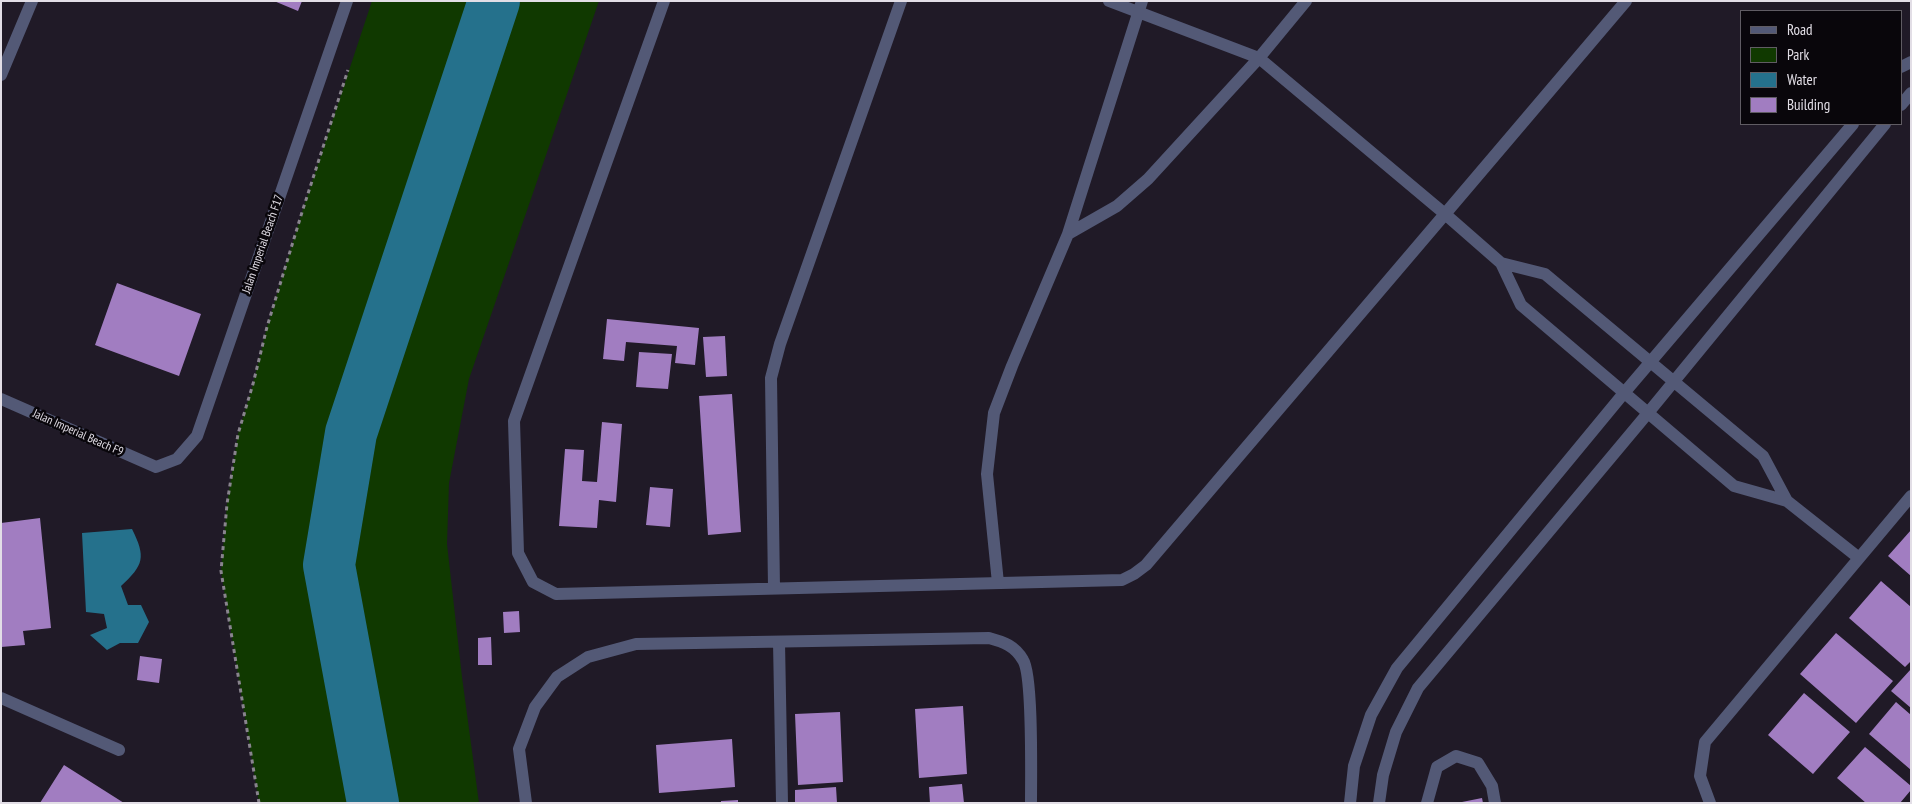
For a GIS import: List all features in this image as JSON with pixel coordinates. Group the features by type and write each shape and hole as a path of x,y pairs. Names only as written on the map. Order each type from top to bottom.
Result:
{"street":[{"path":"1,75 32,1"},
{"name":"Jalan Imperial Beach F17","path":"156,467 177,459 197,436 347,1"},
{"path":"664,1 514,421 518,552 533,582 556,594 1122,580 1134,574 1146,565 1626,1"},
{"path":"774,588 771,378 780,344 900,1"},
{"path":"1109,1 1140,7 1259,58 1501,263 1521,305 1734,486 1787,501 1859,558"},
{"path":"1068,234 1117,206 1148,179 1259,58 1306,1"},
{"path":"998,583 986,474 994,413 1068,234 1140,7"},
{"path":"1902,104 1911,93"},
{"path":"1350,803 1354,766 1371,715 1397,668 1624,393 1852,125"},
{"path":"1379,803 1383,775 1396,732 1418,688 1648,413 1884,125"},
{"path":"1501,263 1545,274 1674,381 1763,456 1787,501"},
{"name":"Jalan Imperial Beach F9","path":"1,399 156,467"},
{"path":"1710,803 1700,776 1705,742 1911,496"},
{"path":"526,803 518,749 534,707 558,677 588,657 636,644 989,638 1010,644 1024,661 1028,682 1032,803"},
{"path":"779,642 782,803"},
{"path":"1,698 119,750"},
{"path":"1427,803 1437,767 1456,756 1478,763 1492,786 1495,803"}],"path":[{"path":"259,803 222,571 227,504 238,434 267,327 350,66"}],"green space":[{"path":"372,1 599,1 469,379 449,483 447,544 479,803 259,803 221,571 227,504 238,434 267,327 303,209"}],"water":[{"path":"132,529 141,554 140,560 129,579 121,586 128,605 141,605 149,622 138,643 120,643 107,650 90,635 107,628 104,614 86,612 82,533"}],"building":[{"path":"274,1 302,1 298,11"},
{"path":"117,283 201,314 179,376 95,345"},
{"path":"607,319 699,328 695,365 675,363 677,346 626,342 624,361 603,359"},
{"path":"725,336 727,376 706,377 703,337"},
{"path":"639,352 672,354 668,389 636,387"},
{"path":"732,394 741,532 708,535 699,396"},
{"path":"602,422 622,424 616,502 599,500 597,528 559,526 565,449 584,450 582,481 597,482"},
{"path":"650,487 673,489 670,527 646,525"},
{"path":"40,518 51,628 23,631 25,645 1,647 1,523"},
{"path":"1911,530 1911,576 1888,556"},
{"path":"1881,581 1911,607 1911,661 1905,667 1849,618"},
{"path":"519,611 520,632 504,633 503,612"},
{"path":"1836,633 1893,681 1856,723 1800,674"},
{"path":"491,637 492,665 478,665 478,638"},
{"path":"140,656 162,659 159,683 137,680"},
{"path":"1911,669 1911,708 1891,691"},
{"path":"1804,693 1850,732 1813,774 1768,735"},
{"path":"1896,702 1911,715 1911,770 1869,734"},
{"path":"963,706 967,774 919,778 915,709"},
{"path":"840,712 843,782 798,785 795,714"},
{"path":"732,739 735,787 659,793 656,745"},
{"path":"1865,747 1911,786 1911,790 1900,803 1866,803 1837,778"},
{"path":"64,765 124,803 40,803"},
{"path":"962,784 964,803 930,803 929,787"},
{"path":"836,787 837,803 795,803 795,790"},
{"path":"1482,798 1483,803 1462,803 1462,802"},
{"path":"738,800 738,803 721,803 721,801"}],"waterway":[{"path":"373,803 329,565 351,433 494,1"}]}
